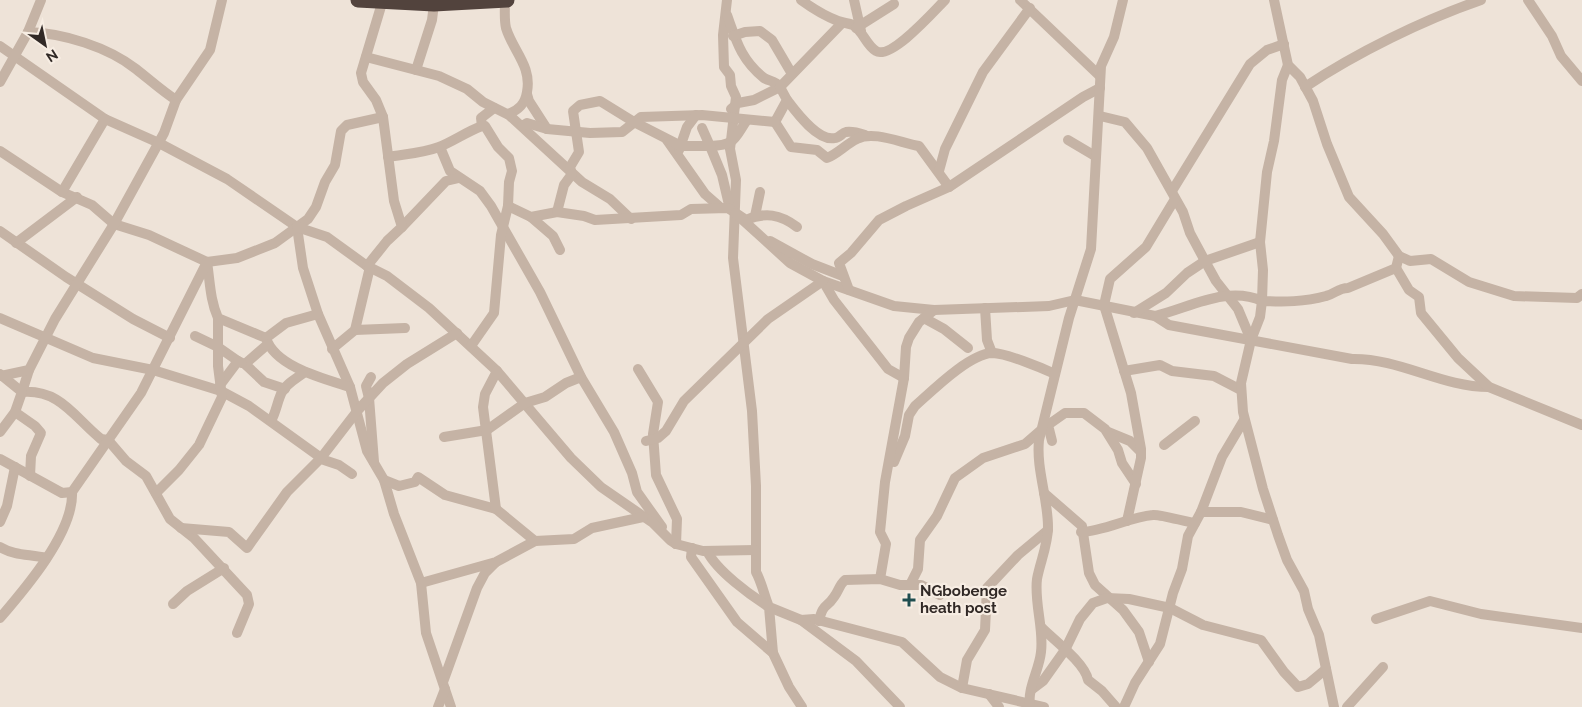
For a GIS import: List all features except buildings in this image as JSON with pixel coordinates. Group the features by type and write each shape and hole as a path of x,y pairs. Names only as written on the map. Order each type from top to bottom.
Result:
{"highway":[{"path":"358,0 382,3 434,4 504,0"}],"street":[{"path":"0,82 28,32 41,0"},
{"path":"0,432 15,412 29,370 45,336 114,224 159,142 176,100 210,50 222,0"},
{"path":"504,0 506,27 528,72 528,101 547,129"},
{"path":"801,0 816,4 842,23 852,24 859,28"},
{"path":"854,0 859,28 874,50 882,53 889,51 917,28 945,0"},
{"path":"1020,0 1030,8 1043,24 1100,76"},
{"path":"1029,700 1041,651 1037,581 1048,530 1037,455 1040,431 1091,249 1093,200 1096,182 1095,156 1100,116 1101,66 1114,38 1124,0"},
{"path":"1274,0 1288,65 1313,101 1327,144 1349,196 1384,234 1399,256 1410,261 1432,259 1470,282 1514,296 1577,298 1582,294"},
{"path":"1305,87 1339,65 1450,10 1481,0"},
{"path":"1528,0 1552,36 1561,56 1582,81"},
{"path":"382,3 361,78 376,100 384,117 394,201 402,227"},
{"path":"416,70 432,20 434,4"},
{"path":"859,28 894,4"},
{"path":"726,5 733,36 748,62 765,79 775,81 801,118 823,137 836,138 845,132 853,132 919,146 928,161 939,171 949,187"},
{"path":"726,5 723,34 724,67 730,75 731,86 736,97 728,146 736,180 728,210"},
{"path":"939,171 945,149 983,72 1030,8"},
{"path":"734,112 738,103 754,100 780,87 842,23"},
{"path":"733,36 745,32 760,31 772,40 792,74"},
{"path":"28,32 45,32 105,52 136,69 176,100"},
{"path":"1126,521 1136,484 1141,452 1133,403 1104,305 1110,279 1146,247 1250,64 1267,50 1284,44"},
{"path":"0,46 105,120 159,142 227,179 297,228 327,237 404,288 497,371 571,458 601,488 653,523 673,542 707,551 755,550"},
{"path":"366,57 416,70 461,86 494,108 508,114 572,174 610,199 631,219"},
{"path":"1288,65 1282,80 1274,141 1267,172 1260,242 1263,270 1260,317 1251,340 1241,390 1244,420 1274,520 1287,560 1304,590 1308,609 1319,635 1334,707"},
{"path":"849,290 839,263 851,253 879,220 949,187 1083,97 1100,88"},
{"path":"508,114 521,106 527,94"},
{"path":"775,122 787,100"},
{"path":"572,174 570,167 579,152 575,108 600,101 667,140 679,151 705,194 749,226 769,240 812,264 844,276"},
{"path":"482,126 481,118 494,108"},
{"path":"522,126 527,123 547,129 622,132 641,117 734,112 747,120 759,119 775,122 791,147 817,150 827,158 839,153 856,139 868,135"},
{"path":"700,115 702,128 722,175 741,306 743,345 752,411 756,486 756,572 769,607 773,653 789,687 802,707"},
{"path":"679,151 688,128 700,115"},
{"path":"1100,116 1125,122 1147,148 1174,195 1205,261 1238,308 1251,340"},
{"path":"0,151 62,192 92,205 114,224 150,235 207,262 237,258 275,243 308,219 335,165 341,131 347,125 384,117"},
{"path":"62,192 105,120"},
{"path":"679,151 710,146 728,146 738,137 747,120"},
{"path":"388,157 440,147 461,133 486,126 498,147 509,158 512,171 509,182 508,206 502,224 494,313 471,346"},
{"path":"702,128 728,146"},
{"path":"1068,140 1095,156"},
{"path":"440,147 450,171 480,191 502,224 540,292 581,377 614,432 632,473 637,492 673,542"},
{"path":"557,212 564,185 572,174"},
{"path":"355,330 369,266 387,241 446,181 459,178"},
{"path":"755,216 760,192"},
{"path":"16,243 77,197"},
{"path":"508,206 531,217 553,236 560,250"},
{"path":"531,217 557,212 584,216 595,220 631,219 681,215 692,209 728,210 746,220 755,216 782,216 797,227"},
{"path":"749,226 790,263 823,281 894,306 934,310 1049,306 1076,300 1155,316 1228,295 1248,295 1262,301 1298,302 1327,296 1339,288 1348,288 1396,268"},
{"path":"297,228 303,268 318,314 350,386 358,410 367,451 384,480 394,514 421,583 426,633 451,707"},
{"path":"0,232 133,319 170,338"},
{"path":"1134,313 1166,293 1187,272 1205,261 1260,242"},
{"path":"1399,256 1396,268 1409,290 1419,297 1421,313 1458,358 1489,387 1582,425"},
{"path":"156,493 179,470 199,445 222,397 218,318 211,302 207,262"},
{"path":"0,618 31,582 46,558 72,506 72,492 141,393 207,262"},
{"path":"649,440 666,431 684,402 768,319 823,281"},
{"path":"823,281 834,300 888,369 904,378"},
{"path":"985,308 987,340 992,353"},
{"path":"880,579 886,544 880,532 886,477 904,378 909,338 924,318 934,310"},
{"path":"221,388 242,362 286,323 318,314"},
{"path":"1155,316 1169,325 1352,359 1373,358 1401,365 1436,378 1474,387 1489,387"},
{"path":"0,318 93,358 153,370 189,382 221,388 272,421 321,458 339,465 352,474"},
{"path":"218,318 267,341 269,347 305,372 350,386"},
{"path":"924,318 944,329 968,348"},
{"path":"332,349 355,330 405,328"},
{"path":"181,528 229,532 247,548 287,492 321,458 369,398 407,364 456,334"},
{"path":"195,336 218,347 242,362 264,382 285,389"},
{"path":"896,420 912,410 957,370 970,362 992,353 1040,366 1055,374"},
{"path":"1124,371 1160,365 1172,371 1214,376 1241,390"},
{"path":"638,369 658,402 649,440 656,476 677,519 673,542"},
{"path":"0,375 29,370"},
{"path":"496,508 489,463 483,400 497,371"},
{"path":"272,421 278,408 281,394 305,372"},
{"path":"0,375 22,392 34,391 50,394 101,439 108,440 126,461 140,469 170,519 224,568 248,595 249,604 237,633"},
{"path":"371,377 366,386 369,398 374,465"},
{"path":"444,437 487,430 525,403 545,397 566,383 581,377"},
{"path":"886,477 902,446 909,414 912,410"},
{"path":"15,412 35,426 41,433 30,462 30,476"},
{"path":"1052,441 1048,425 1065,413 1084,413 1108,432 1130,441 1141,452"},
{"path":"1124,707 1135,683 1160,644 1182,569 1188,536 1201,512 1222,457 1244,420"},
{"path":"1164,445 1195,421"},
{"path":"910,585 918,569 920,540 937,516 955,478 983,458 1026,444 1040,431"},
{"path":"1108,432 1118,450 1122,463 1136,484"},
{"path":"0,459 62,493 72,492"},
{"path":"0,527 0,522 7,506 15,468"},
{"path":"384,480 398,486 415,482 418,477 445,495 496,508 535,541"},
{"path":"1044,493 1082,526 1081,532 1089,573 1095,585 1107,598 1123,610 1139,632 1149,662"},
{"path":"1201,512 1242,512 1274,520"},
{"path":"1081,532 1093,532 1126,521 1156,514 1195,524"},
{"path":"421,583 496,562 535,541 574,539 592,528 643,518"},
{"path":"962,688 967,660 985,630 987,588 1018,555 1048,530"},
{"path":"0,547 16,554 30,554 46,558"},
{"path":"692,548 691,556 730,613 745,630 773,653"},
{"path":"707,551 715,565 769,607 801,620 856,661 900,707"},
{"path":"438,707 477,588 485,573 496,562"},
{"path":"172,604 187,591 224,568"},
{"path":"819,620 822,607 834,597 840,584 845,580 880,579 900,585 921,585 940,595"},
{"path":"1029,700 1064,650 1080,619 1093,603 1107,598 1129,599 1170,608 1202,625 1261,640 1284,672 1298,687 1308,684 1326,670"},
{"path":"1376,618 1430,601 1481,614 1582,628"},
{"path":"801,620 819,620 902,642 940,677 962,688 1029,700 1044,707"},
{"path":"1041,628 1087,674 1088,680 1102,691 1116,707"},
{"path":"1347,707 1383,667"},
{"path":"989,694 999,707"}],"place":[{"name":"NGbobenge heath post","path":"909,600"}]}
